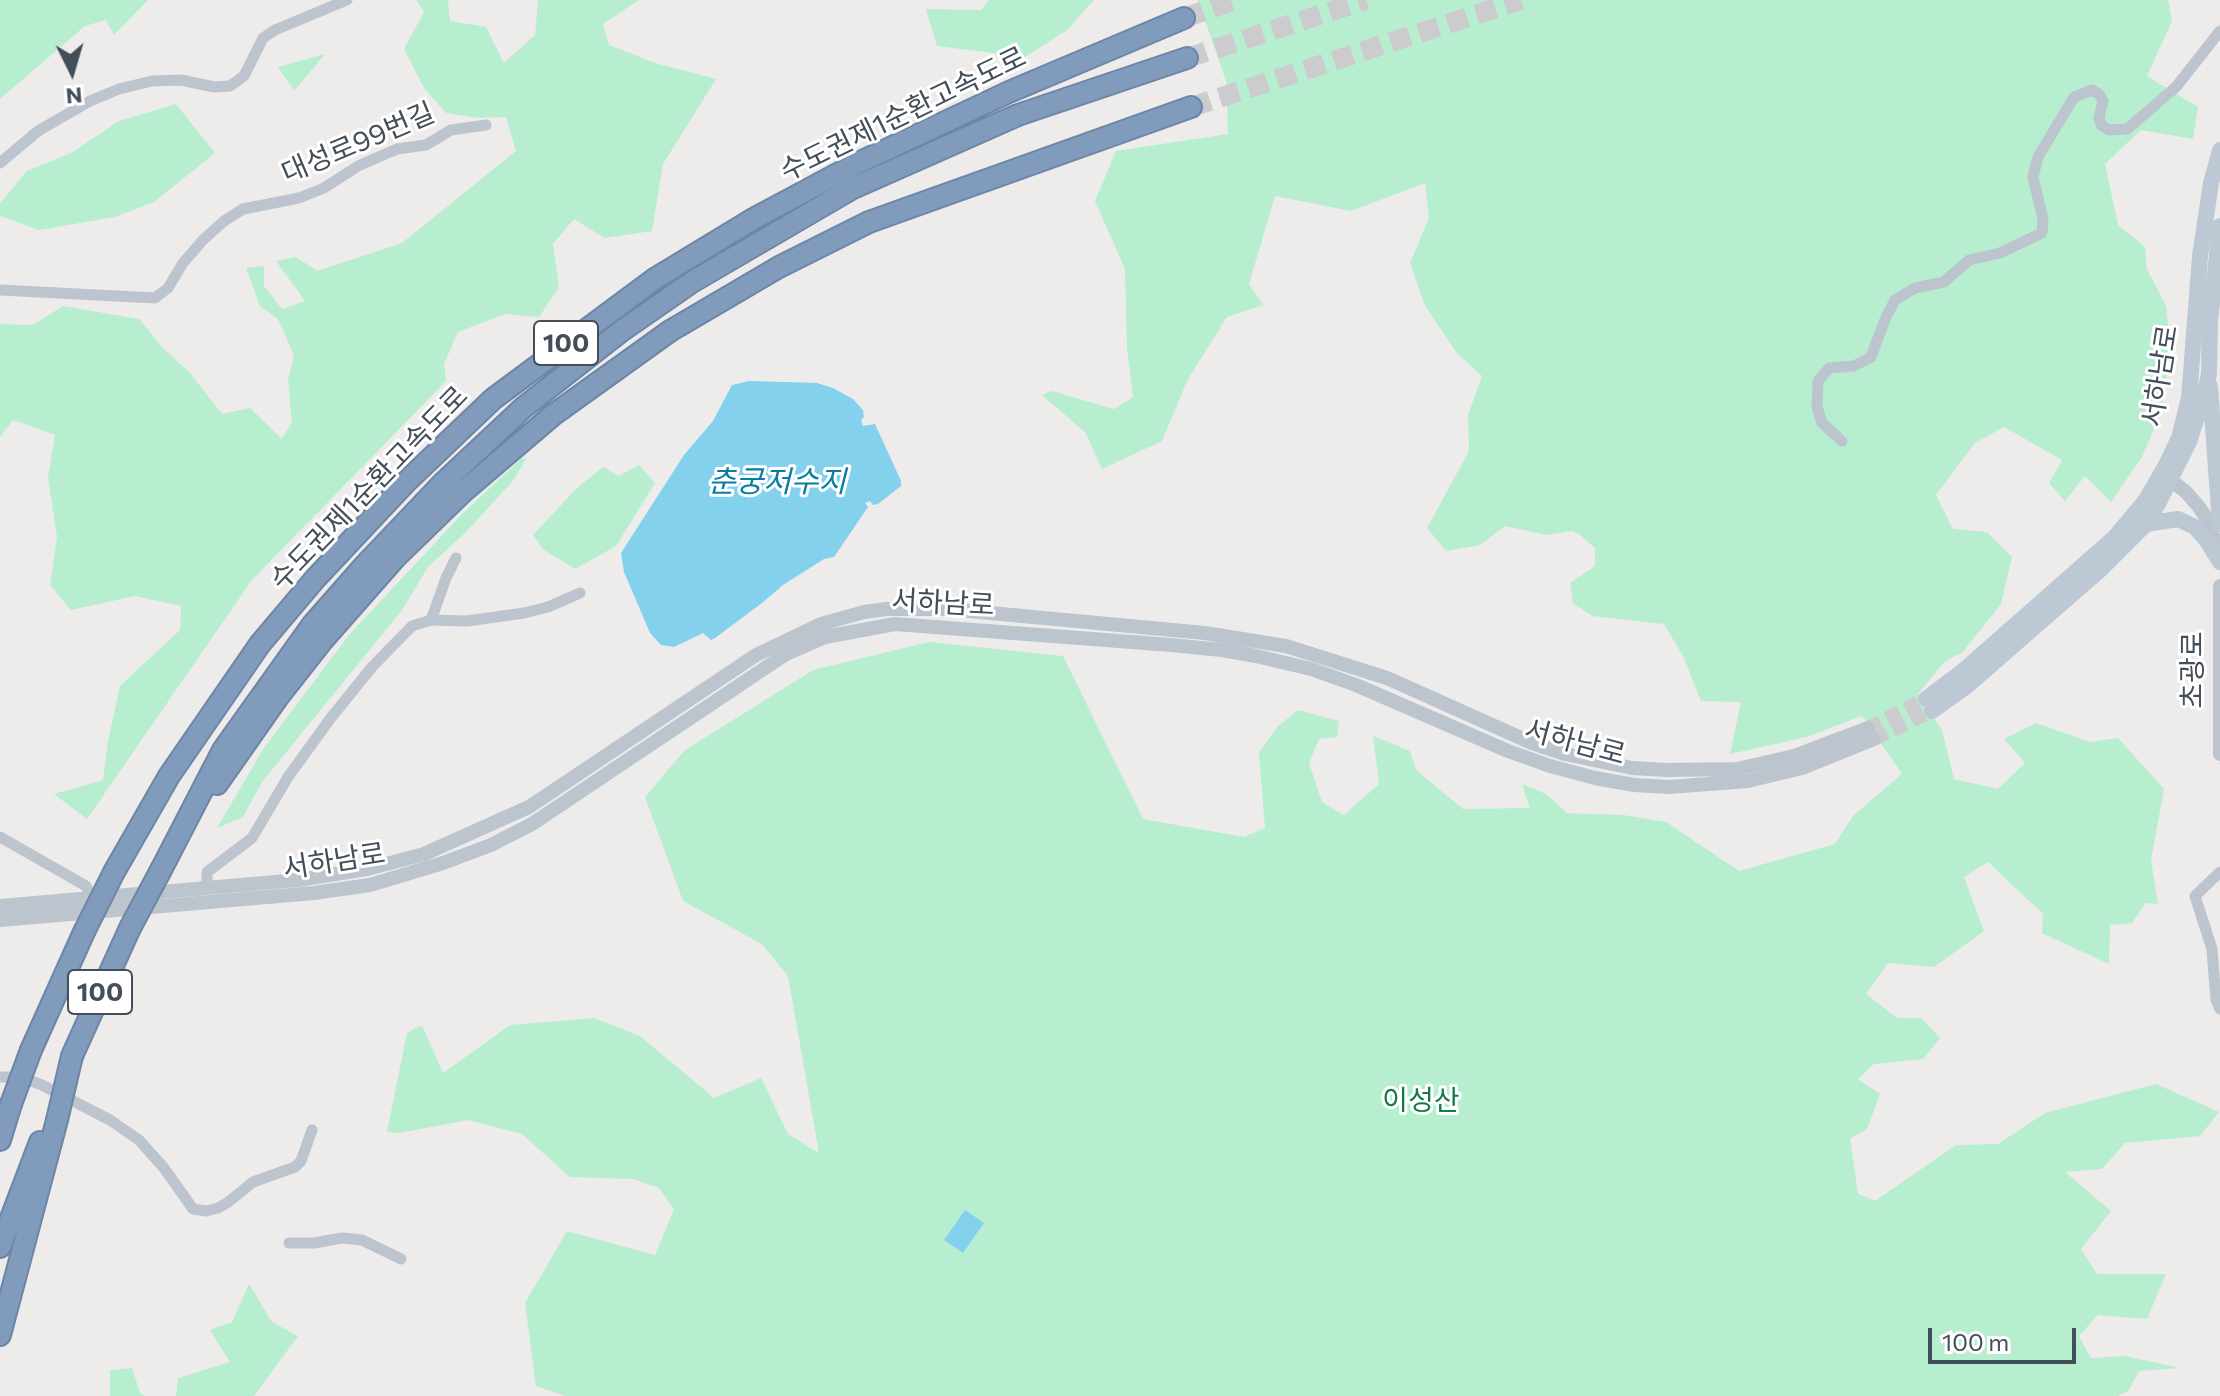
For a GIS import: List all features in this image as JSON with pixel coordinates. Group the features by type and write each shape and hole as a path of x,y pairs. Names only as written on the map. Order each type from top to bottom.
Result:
{"highway":[{"name":"수도권제1순환고속도로","path":"0,1140 31,1050 84,932 169,776 260,644 315,579 406,482 493,399 656,278 755,218 858,163 995,98 1184,18"},
{"name":"수도권제1순환고속도로","path":"0,1247 54,1118 72,1056 130,928 223,750 313,624 443,483 523,408 620,332 692,282 772,233 853,188 1018,115 1187,58"},
{"name":"수도권제1순환고속도로","path":"162,868 246,742 322,641 395,558 465,490 553,415 670,331 779,267 869,222 1191,107"},
{"path":"0,1335 54,1118"}],"main road":[{"name":"서하남로","path":"2220,150 2201,242 2188,408 2167,477 2115,537 1963,671 1929,705 1967,686 2100,570 2146,524 2198,418 2209,374 2220,226"},
{"path":"2209,374 2220,524"},
{"path":"2146,524 2178,519 2195,527 2220,562"}],"street":[{"path":"0,163 38,131 90,101 119,89 152,81 181,80 214,87 230,86 244,76 263,38 347,0"},
{"path":"1842,441 1822,423 1817,407 1818,381 1829,368 1854,366 1871,357 1895,300 1915,288 1944,282 1969,260 2000,253 2042,233 2043,219 2033,177 2035,167 2053,127 2074,97 2092,90 2099,94 2103,101 2099,118 2102,126 2109,130 2127,129 2176,87 2220,31"},
{"name":"대성로99번길","path":"0,290 155,298 168,288 183,263 203,240 243,209 299,198 397,149 426,145 451,130 486,125"},
{"path":"2201,242 2218,260"},
{"path":"2167,477 2199,507 2209,522 2220,562"},
{"path":"431,620 456,558"},
{"name":"초광로","path":"2220,586 2220,754"},
{"path":"207,887 207,872 252,838 288,777 330,719 372,667 412,626 431,620 467,621 524,613 548,607 580,593"},
{"name":"서하남로","path":"0,906 298,880 367,869 445,846 529,807 756,655 821,624 886,609 947,609 1144,627 1286,646 1387,678 1532,743 1565,754 1632,768 1737,769 1871,734 1802,768 1748,781 1708,785 1634,785 1550,766 1356,685 1311,669 1256,656 1209,648 895,624 846,631 786,654 532,824 491,845 443,863 370,885 314,893 0,920"},
{"path":"0,837 86,886 92,898"},
{"path":"2220,872 2195,896 2212,949 2216,1000 2220,1009"},
{"path":"0,1077 20,1077 42,1085 139,1140 164,1168 193,1209 206,1211 218,1208 253,1182 295,1167 301,1161 312,1130"},
{"path":"289,1243 342,1238 362,1240 401,1259"}],"green space":[{"path":"0,0 148,0 114,35 106,20 85,26 0,99"},
{"path":"416,0 448,0 450,21 486,27 504,63 535,35 538,0 639,0 603,24 609,45 655,63 716,79 663,164 652,231 605,238 574,219 553,244 559,287 539,317 505,314 458,332 444,364 446,381 252,580 87,819 54,794 103,780 120,686 180,630 181,606 135,596 71,610 50,585 57,537 48,477 55,435 13,420 0,437 0,324 33,325 63,306 139,319 163,348 190,373 222,414 250,408 282,439 292,422 288,380 294,355 278,319 260,306 246,268 264,266 264,286 282,309 305,301 276,261 296,257 317,271 402,243 516,151 506,117 479,118 446,113 424,88 404,49 424,12"},
{"path":"989,0 1094,0 1067,30 1025,57 937,46 926,9 981,10"},
{"name":"이성산","path":"1198,0 2168,0 2172,21 2147,76 2198,107 2193,139 2141,130 2105,164 2118,225 2145,247 2147,269 2166,306 2171,347 2161,413 2142,457 2111,502 2085,476 2065,501 2049,483 2062,460 2004,427 1975,443 1936,495 1953,529 1987,532 2012,557 2001,604 1962,653 1945,661 1918,694 1942,730 1954,779 1998,789 2025,763 2004,739 2036,723 2090,742 2118,738 2164,789 2151,860 2158,904 2146,903 2132,923 2110,925 2109,964 2042,933 2043,914 1988,862 1964,877 1984,931 1934,967 1888,963 1866,994 1897,1018 1921,1018 1940,1038 1923,1059 1874,1064 1858,1079 1880,1094 1867,1129 1850,1138 1858,1194 1875,1201 1956,1145 1998,1144 2045,1113 2156,1084 2219,1112 2200,1136 2125,1143 2102,1169 2065,1172 2111,1211 2081,1249 2097,1274 2166,1274 2147,1319 2098,1315 2079,1336 2091,1358 2125,1356 2180,1368 2139,1371 2128,1391 2118,1396 565,1396 536,1386 525,1303 567,1231 655,1255 674,1209 659,1188 633,1179 570,1177 522,1134 468,1120 400,1133 387,1132 407,1033 422,1025 443,1073 510,1025 594,1018 640,1036 714,1098 761,1078 788,1134 819,1153 788,976 762,944 683,901 645,797 685,750 813,670 929,642 1063,656 1143,819 1244,837 1265,828 1259,753 1277,727 1298,710 1339,721 1337,737 1319,739 1309,763 1322,802 1344,815 1379,784 1373,736 1410,751 1416,770 1463,809 1530,808 1522,784 1546,794 1567,813 1623,815 1666,822 1739,871 1835,844 1853,816 1902,774 1862,716 1806,737 1730,754 1741,702 1701,701 1683,656 1664,624 1592,616 1573,603 1570,583 1595,566 1595,548 1579,534 1572,531 1547,535 1505,526 1480,545 1446,551 1427,528 1469,451 1468,415 1482,376 1457,353 1425,306 1410,263 1429,218 1425,183 1351,211 1275,196 1249,284 1263,305 1227,317 1188,379 1162,441 1102,469 1085,432 1042,395 1052,391 1114,409 1133,397 1127,349 1125,269 1095,201 1116,151 1228,134 1226,81"},
{"path":"325,54 294,91 278,67"},
{"path":"176,104 215,153 154,202 115,217 39,230 0,216 0,203 27,171 71,153 119,121"},
{"path":"521,459 526,459 512,482 465,533 428,567 402,610 262,782 243,817 217,828 264,748 349,635 462,514"},
{"path":"639,465 655,483 616,546 575,569 544,550 533,535 577,488 603,467 619,476"},
{"path":"249,1284 272,1322 298,1336 254,1396 176,1396 178,1378 230,1362 210,1330 232,1322"},
{"path":"132,1368 140,1393 145,1396 110,1396 110,1370"}],"water":[{"name":"춘궁저수지","path":"749,381 817,383 853,399 863,410 863,426 875,424 901,486 878,504 865,503 868,507 834,557 824,559 783,585 715,638 711,640 703,633 674,647 661,645 650,633 624,572 621,553 684,455 713,421 732,385"},
{"path":"965,1210 984,1223 963,1253 944,1240"}],"tunnel":[{"path":"1184,18 1235,0"},
{"path":"1187,58 1366,0"},
{"path":"1191,107 1521,0"},
{"path":"1868,728 1926,699"},
{"path":"1874,739 1932,711"}]}
